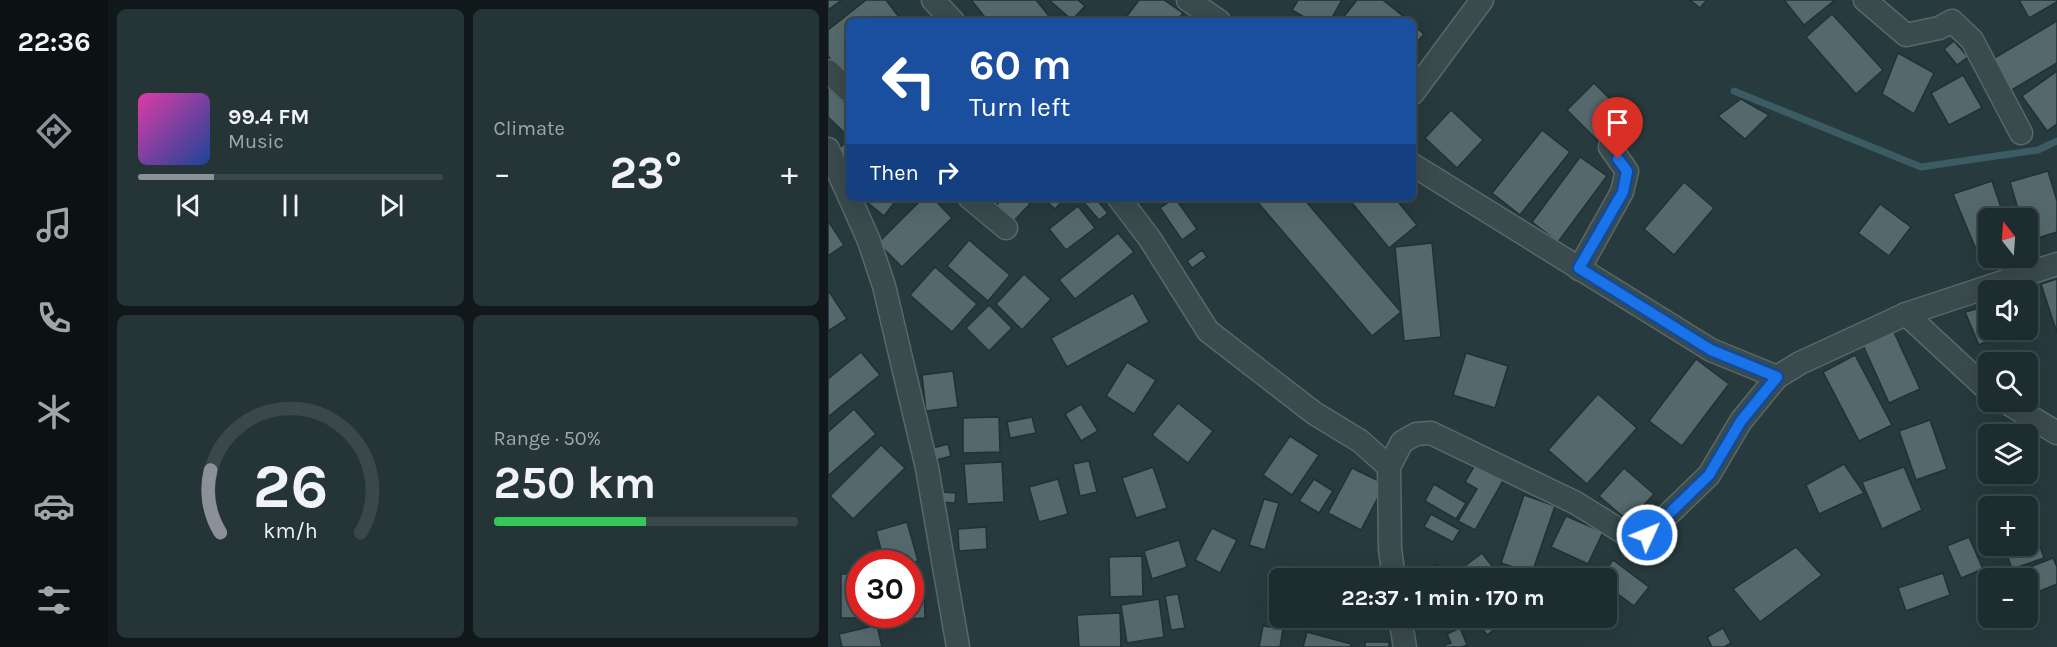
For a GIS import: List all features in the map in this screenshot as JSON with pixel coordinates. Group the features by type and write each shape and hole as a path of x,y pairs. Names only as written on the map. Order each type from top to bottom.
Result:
{"street":[{"path":"933,0 950,18"},
{"path":"1188,0 1215,18"},
{"path":"1416,89 1482,0"},
{"path":"1865,0 1906,35 1939,28 1952,21 1972,40 2021,133"},
{"path":"828,71 846,88"},
{"path":"1579,268 1623,192 1627,171 1610,147"},
{"path":"828,149 846,190"},
{"path":"1416,167 1711,350 1777,377"},
{"path":"851,201 869,242 884,286 927,468 958,647"},
{"path":"974,201 1006,228"},
{"path":"1121,201 1150,239 1208,331 1314,413 1360,441 1389,467"},
{"path":"1393,568 1390,549 1389,467 1402,442 1416,434 1431,433 1576,503 1632,538 1640,539 1647,535 1709,475 1741,421 1777,377 1800,363 1906,314 2057,264"},
{"path":"1906,314 1978,381"},
{"path":"2022,412 2057,433"},
{"path":"1402,628 1405,647"}],"building":[{"path":"828,0 842,0 828,10"},
{"path":"866,0 886,0 900,18 846,18 846,71 842,74 828,56 828,30"},
{"path":"1036,0 1049,16 1046,18 986,18 972,1"},
{"path":"1049,0 1078,0 1085,6 1074,18 1070,18"},
{"path":"1139,0 1164,0 1183,13 1179,18 1129,18 1127,16"},
{"path":"1298,0 1342,0 1332,18 1306,18 1292,10"},
{"path":"1357,0 1383,0 1405,18 1343,18"},
{"path":"1690,0 1707,0 1700,8"},
{"path":"1784,0 1835,0 1804,25"},
{"path":"2019,0 2057,0 2057,2 2029,18"},
{"path":"1832,14 1883,70 1856,94 1806,37"},
{"path":"2057,21 2057,63 2010,91 1991,60"},
{"path":"1416,27 1424,34 1416,43"},
{"path":"1954,41 1968,57 1957,65 1944,49"},
{"path":"1898,53 1934,73 1914,114 1882,94"},
{"path":"2057,71 2057,124 2047,131 2022,96"},
{"path":"1963,75 1982,108 1949,125 1931,93"},
{"path":"1594,83 1631,120 1604,147 1567,110"},
{"path":"828,87 846,104 846,134 828,117"},
{"path":"1741,99 1769,115 1745,139 1718,116"},
{"path":"1451,110 1483,140 1457,168 1425,138"},
{"path":"1542,130 1570,152 1520,215 1492,193"},
{"path":"846,141 846,158 838,150"},
{"path":"1580,157 1607,176 1558,242 1532,222"},
{"path":"2048,171 2057,201 2057,232 2038,238 2038,208 2018,208 2010,182"},
{"path":"1992,181 2001,208 1978,208 1978,246 1975,247 1953,194"},
{"path":"1684,182 1714,208 1674,255 1644,229"},
{"path":"866,201 896,201 884,216"},
{"path":"920,201 936,201 952,218 902,267 878,243"},
{"path":"1000,201 1028,201 1030,204 1008,227 990,212"},
{"path":"1046,201 1062,201 1055,209"},
{"path":"1083,201 1098,201 1108,213 1099,220"},
{"path":"1170,201 1177,201 1197,229 1182,240 1160,208"},
{"path":"1257,201 1306,201 1401,312 1372,336"},
{"path":"1350,201 1397,201 1417,225 1389,248"},
{"path":"1880,204 1911,227 1889,256 1858,233"},
{"path":"1078,206 1095,228 1066,250 1049,229"},
{"path":"828,221 844,245 828,256"},
{"path":"1118,233 1134,252 1075,299 1059,280"},
{"path":"969,240 1010,275 988,301 947,266"},
{"path":"1432,243 1441,337 1404,341 1395,247"},
{"path":"1202,250 1207,257 1192,268 1187,261"},
{"path":"935,267 977,304 952,332 910,295"},
{"path":"1024,274 1051,299 1022,330 996,304"},
{"path":"2057,279 2057,333 2041,284"},
{"path":"828,290 847,319 828,331"},
{"path":"1133,293 1149,322 1067,367 1051,338"},
{"path":"989,305 1012,328 989,351 966,328"},
{"path":"1978,309 1978,340 1989,340 1979,345 1965,312"},
{"path":"1893,330 1920,389 1889,403 1862,343"},
{"path":"861,352 880,375 828,417 828,379"},
{"path":"1466,353 1508,366 1495,408 1453,395"},
{"path":"1855,355 1892,425 1859,441 1823,372"},
{"path":"1696,359 1729,384 1682,446 1649,421"},
{"path":"1127,362 1156,380 1134,414 1106,396"},
{"path":"953,371 958,407 926,411 922,375"},
{"path":"1598,394 1637,428 1587,484 1548,450"},
{"path":"1178,403 1213,431 1188,463 1152,435"},
{"path":"1081,404 1098,431 1081,441 1065,414"},
{"path":"854,409 876,434 828,476 828,432"},
{"path":"999,417 1000,452 963,453 963,418"},
{"path":"1032,417 1036,433 1010,438 1007,422"},
{"path":"1930,420 1947,469 1916,480 1899,431"},
{"path":"1290,436 1319,455 1292,495 1263,475"},
{"path":"948,444 951,456 936,460 933,448"},
{"path":"881,445 905,468 853,519 830,496"},
{"path":"1089,461 1097,492 1080,496 1073,464"},
{"path":"1002,462 1004,502 967,504 964,464"},
{"path":"1476,463 1504,479 1475,530 1458,521 1477,489 1465,482"},
{"path":"1844,464 1864,493 1819,514 1806,485"},
{"path":"1153,467 1167,508 1136,518 1122,478"},
{"path":"1904,467 1922,510 1882,529 1862,482"},
{"path":"1352,468 1385,484 1361,530 1328,513"},
{"path":"1624,468 1654,494 1629,522 1599,496"},
{"path":"1058,479 1068,514 1039,522 1029,487"},
{"path":"1314,479 1333,491 1319,513 1299,501"},
{"path":"1434,484 1466,503 1456,519 1425,501"},
{"path":"941,492 956,493 955,503 940,502"},
{"path":"1524,495 1555,506 1534,568 1516,568 1501,563"},
{"path":"1264,499 1279,503 1265,550 1249,545"},
{"path":"1431,514 1460,530 1453,542 1424,527"},
{"path":"1566,516 1603,532 1588,564 1551,547"},
{"path":"907,522 915,550 881,550 876,531"},
{"path":"986,527 987,549 959,551 958,529"},
{"path":"1212,528 1237,540 1220,573 1195,560"},
{"path":"1969,537 1983,568 1978,568 1978,571 1961,578 1947,546"},
{"path":"1179,540 1187,567 1152,579 1144,551"},
{"path":"2038,540 2044,558 2012,568 2007,556 2038,556"},
{"path":"1640,545 1650,552 1643,563 1632,556"},
{"path":"1796,547 1822,575 1760,622 1733,589"},
{"path":"1482,553 1494,568 1462,568"},
{"path":"1142,556 1143,596 1110,597 1109,557"},
{"path":"2053,558 2057,567 2057,584 2038,592 2038,568 2027,568"},
{"path":"1613,560 1649,587 1634,606 1617,593 1617,568 1607,568"},
{"path":"1943,573 1950,595 1906,611 1898,588"},
{"path":"841,574 846,574 846,618 841,618"},
{"path":"1178,594 1185,628 1171,630 1165,596"},
{"path":"1159,599 1164,637 1127,643 1121,605"},
{"path":"1120,613 1121,647 1079,647 1077,615"},
{"path":"1263,626 1283,629 1280,647 1259,647"},
{"path":"864,628 878,628 882,647 842,647 839,634"},
{"path":"1460,628 1467,645 1445,647 1451,643 1447,634"},
{"path":"1482,628 1496,628 1487,635"},
{"path":"1723,628 1731,643 1724,647 1712,647 1707,637"},
{"path":"1307,632 1351,644 1351,647 1303,647"},
{"path":"1365,642 1389,642 1389,647 1365,647"}],"waterway":[{"path":"1734,91 1921,167 2038,150 2057,141"}],"route":[{"path":"1618,159 1627,171 1623,192 1579,268 1711,350 1777,377 1741,421 1709,475 1647,535"}]}
